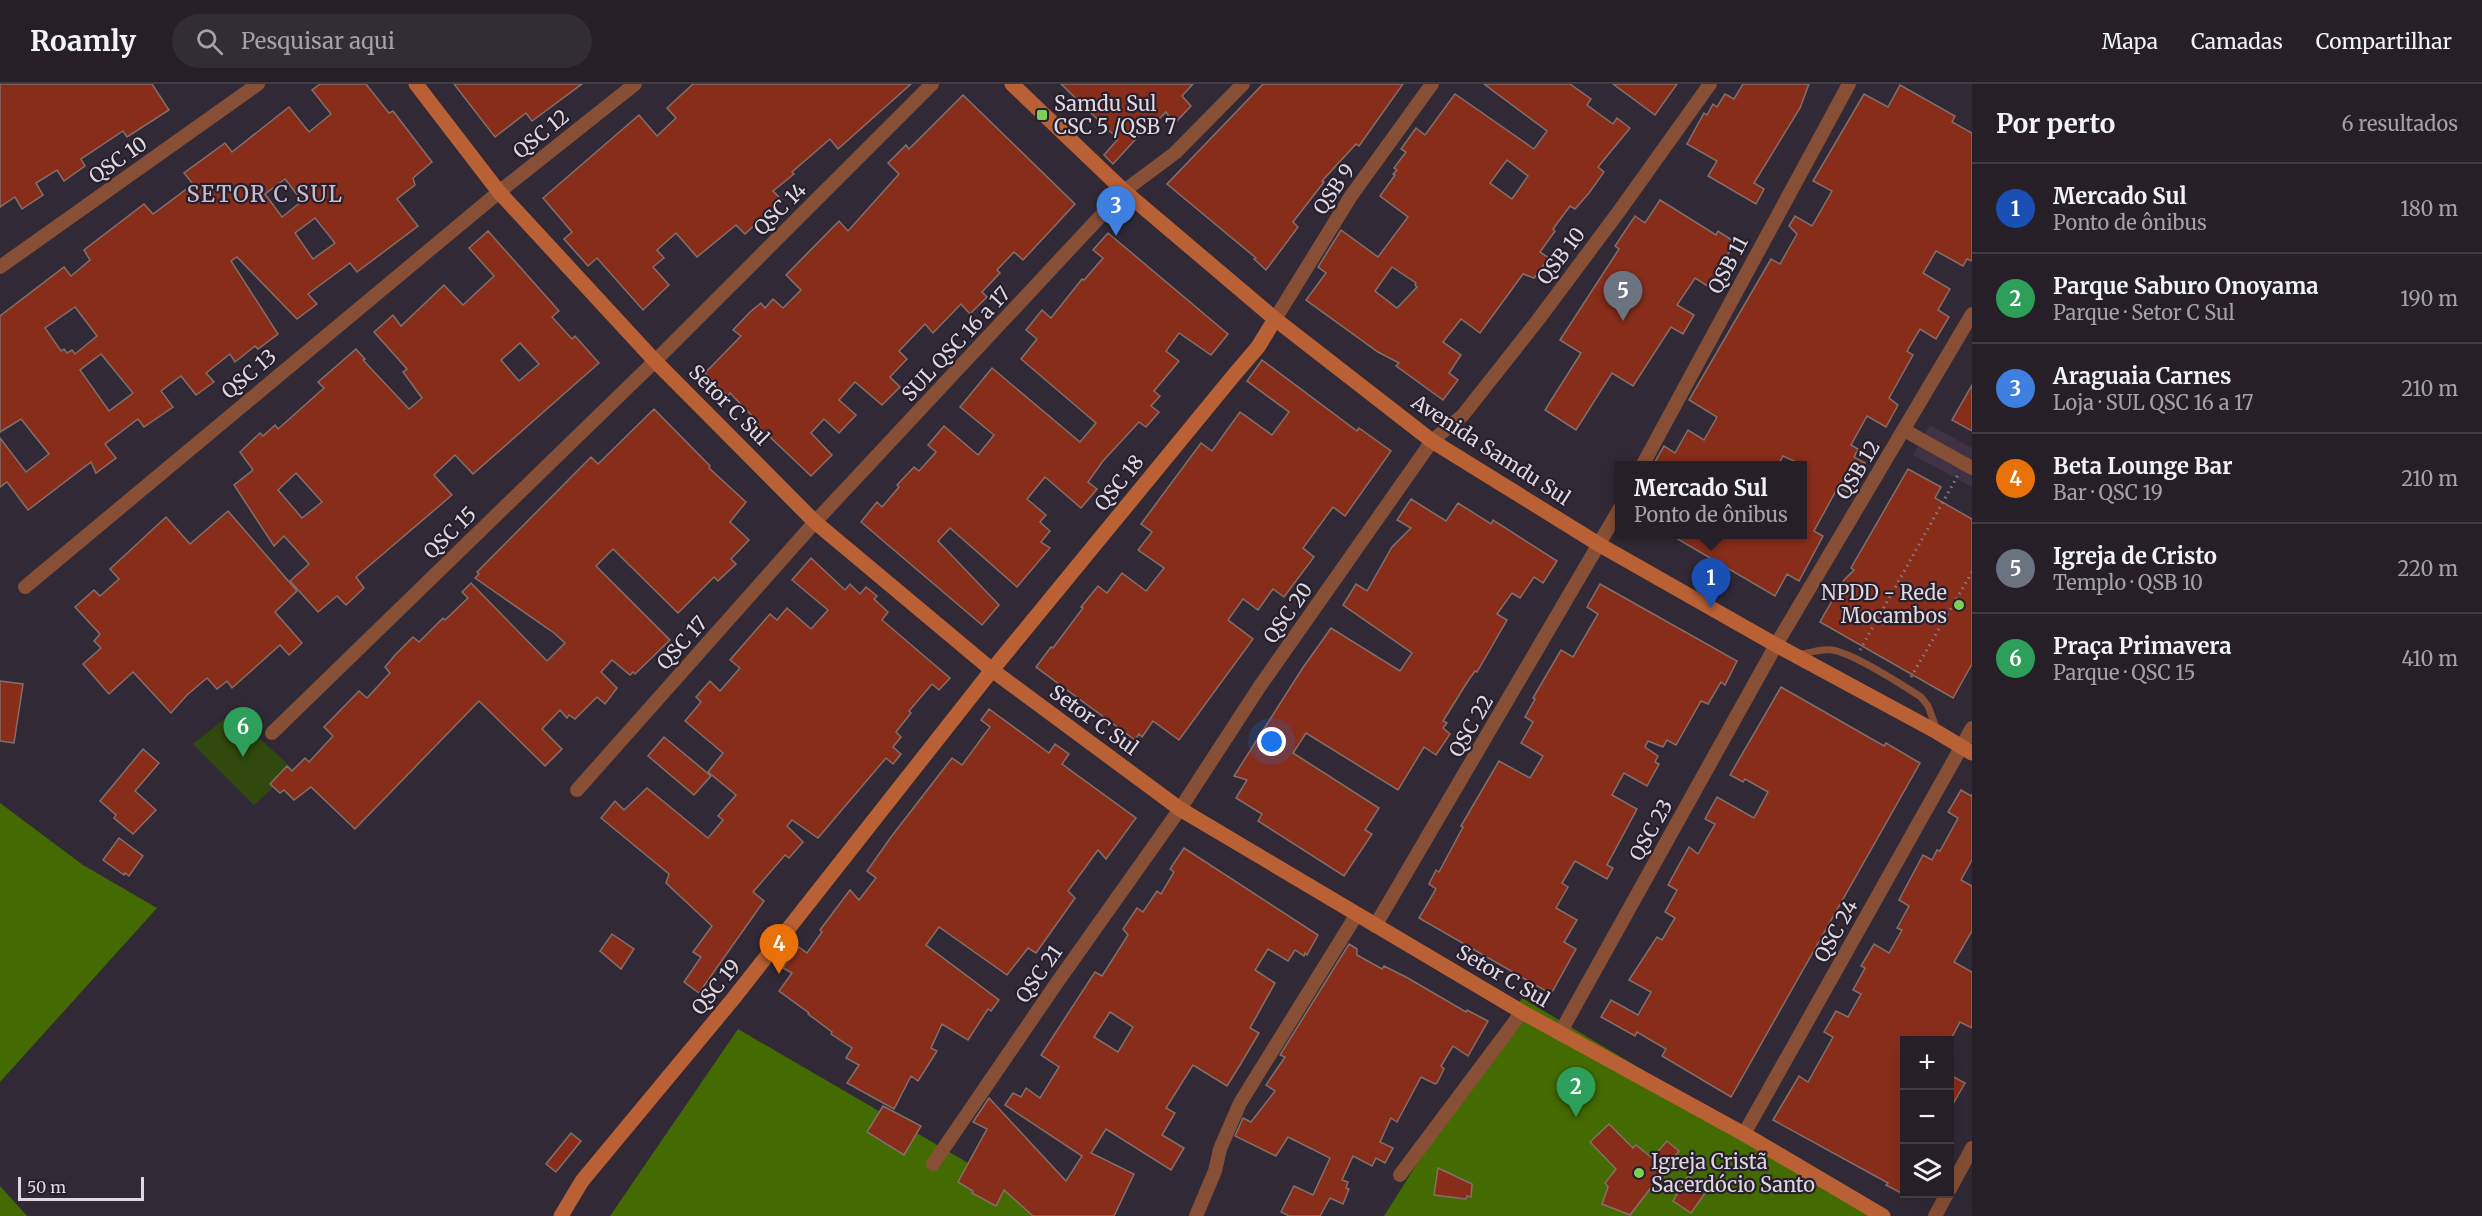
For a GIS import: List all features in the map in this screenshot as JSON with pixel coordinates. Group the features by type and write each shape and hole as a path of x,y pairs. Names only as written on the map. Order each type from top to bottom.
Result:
{"street":[{"name":"QSC 10","path":"0,267 258,84"},
{"name":"Setor C Sul","path":"416,84 500,192 655,361 816,522 992,670 1180,809 1522,1012 1744,1134 1883,1216"},
{"name":"QSC 12","path":"500,192 635,84"},
{"name":"QSC 14","path":"655,361 932,84"},
{"name":"Avenida Samdu Sul","path":"1012,84 1124,191 1275,319 1432,441 1600,545 1967,750"},
{"name":"SUL QSC 16 a 17","path":"816,522 1124,191 1175,153 1243,84"},
{"name":"QSB 9","path":"1275,319 1352,196 1432,84"},
{"name":"QSB 10","path":"1432,441 1462,415 1538,320 1710,84"},
{"name":"QSB 11","path":"1644,461 1849,84"},
{"name":"QSC 13","path":"25,587 500,192"},
{"name":"QSB 12","path":"1776,645 1972,314"},
{"name":"QSC 18","path":"992,670 1258,346 1275,319"},
{"name":"QSC 15","path":"272,733 655,361"},
{"path":"1904,430 1968,466"},
{"name":"QSC 20","path":"1180,809 1260,686 1432,441"},
{"path":"1600,545 1615,517"},
{"name":"QSC 17","path":"577,790 816,522"},
{"name":"QSC 22","path":"1375,926 1600,545"},
{"name":"QSC 23","path":"1560,1033 1776,645"},
{"name":"QSC 19","path":"561,1216 582,1181 763,962 992,670"},
{"name":"QSC 24","path":"1744,1134 1967,750 1972,728"},
{"name":"QSC 21","path":"933,1164 1056,984 1180,809"},
{"path":"1196,1216 1215,1172 1220,1149 1240,1103 1357,914"},
{"path":"1400,1175 1522,1012"},
{"path":"1954,1182 1972,1148"},
{"path":"1935,1216 1945,1198"}],"lane":[{"path":"1797,656 1826,650 1842,653 1855,659 1921,697 1928,706 1937,732"}],"path":[{"path":"1855,659 1968,466"},
{"path":"1906,687 1972,572"}],"shaded area":[{"path":"1930,425 1972,448 1972,487 1913,455"}],"green space":[{"path":"232,713 293,769 254,805 193,744"},
{"path":"0,803 83,865 157,908 0,1082"},
{"path":"1522,998 1888,1216 1384,1216"},
{"path":"738,1029 1059,1216 610,1216"},
{"path":"0,1186 27,1216 0,1216"}],"building":[{"path":"0,84 152,84 169,110 127,137 123,131 81,159 85,166 64,181 57,170 36,183 43,195 22,209 15,197 0,207"},
{"path":"320,84 366,84 389,113 393,111 432,162 413,178 415,185 397,199 418,226 357,272 350,263 308,294 317,304 297,319 237,257 231,261 278,334 258,349 255,346 235,362 230,354 206,373 214,382 196,395 181,376 161,391 173,407 144,427 138,419 105,444 116,458 96,473 91,462 28,510 7,482 0,487 0,438 26,472 49,454 21,419 0,432 0,316 64,267 71,276 90,260 84,250 144,204 153,214 193,184 184,173 225,143 232,152 289,107 309,132 331,114 312,90","holes":["285,179 302,201 282,217 265,194","315,218 335,243 313,259 295,233","75,307 97,336 75,354 72,350 67,353 64,349 61,351 45,328","101,354 133,393 109,411 80,370"]},
{"path":"454,84 582,84 532,121 526,113 495,137"},
{"path":"693,84 911,84 838,149 830,139 792,172 794,174 773,191 782,200 745,234 736,225 697,257 676,233 657,250 664,258 653,267 669,285 643,310 597,258 588,266 564,239 572,232 543,198 639,115 657,136 676,118 667,108"},
{"path":"1061,84 1193,84 1182,96 1191,106 1174,124 1166,112 1146,132 1144,130 1113,164 1104,155 1118,139"},
{"path":"1263,84 1403,84 1359,146 1356,144 1322,181 1324,182 1293,222 1298,227 1266,270 1254,259 1256,258 1167,184"},
{"path":"1484,84 1570,84 1591,99 1587,105 1613,124 1617,118 1630,128 1598,167 1604,172 1589,193 1575,209 1570,206 1553,229 1555,231 1540,252 1549,258 1534,278 1523,274 1480,333 1461,319 1443,342 1461,355 1449,373 1458,380 1443,400 1396,366 1399,363 1378,352 1306,300 1326,273 1318,267 1341,230 1378,257 1408,217 1380,196 1395,175 1393,174 1397,170 1394,168 1406,152 1401,149 1416,128 1425,135 1455,94 1534,149 1547,131","holes":["1507,160 1528,176 1512,199 1490,183","1392,267 1416,283 1417,287 1397,308 1375,291"]},
{"path":"1613,84 1677,84 1655,115"},
{"path":"1743,84 1809,84 1800,108 1754,183 1764,189 1756,204 1708,176 1717,161 1687,144 1704,113 1707,115 1713,104 1717,107 1725,94 1734,99"},
{"path":"1900,85 1955,116 1952,122 1972,133 1972,261 1967,259 1963,266 1936,251 1923,273 1950,289 1938,310 1949,317 1936,339 1920,329 1907,351 1913,355 1889,398 1898,405 1886,427 1867,416 1851,445 1858,449 1854,457 1865,463 1848,492 1838,487 1814,531 1823,536 1799,581 1787,574 1775,596 1678,539 1807,539 1807,461 1794,461 1783,456 1780,461 1655,461 1664,446 1675,453 1688,430 1704,440 1717,417 1689,400 1771,259 1780,264 1797,234 1789,226 1795,216 1812,226 1832,191 1813,181 1864,94 1888,107"},
{"path":"963,95 1075,204 1023,260 1014,252 997,270 1000,273 982,292 987,297 970,314 961,304 933,333 925,324 899,351 907,359 890,377 900,387 882,405 855,382 839,400 856,415 839,433 824,419 811,433 832,455 811,476 754,422 756,420 730,393 728,396 705,373 741,336 733,330 750,312 761,303 765,308 773,299 783,308 801,290 786,275 839,221 848,231 899,174 888,163 906,145 909,149"},
{"path":"1660,200 1716,235 1718,231 1735,242 1709,287 1695,278 1677,305 1694,315 1683,334 1671,327 1633,386 1612,373 1576,430 1545,410 1581,353 1560,340 1619,249 1615,246 1635,216 1645,223"},
{"path":"488,231 559,311 552,317 572,339 575,336 599,363 473,474 455,455 434,475 452,495 356,577 364,588 346,605 337,596 318,612 290,581 309,564 284,536 274,546 234,485 253,470 240,452 260,433 263,436 275,425 278,429 324,388 318,382 356,349 365,359 363,360 409,409 422,398 403,372 407,369 374,332 393,315 401,326 444,285 463,305 494,276 469,248","holes":["520,343 539,364 519,381 501,360","296,473 322,502 302,518 278,490"]},
{"path":"1108,233 1228,334 1211,355 1179,333 1166,351 1179,361 1154,391 1160,396 1151,406 1159,412 1146,427 1139,422 1103,461 1088,482 1097,489 1081,508 1045,477 1027,499 1046,515 1040,522 1050,531 1041,542 1050,548 1017,587 950,528 938,541 999,605 982,625 861,522 877,502 882,507 899,487 897,485 914,467 919,471 936,452 928,445 944,426 978,455 994,435 960,407 992,368 1080,442 1096,423 1021,359 1037,339 1026,330 1042,310 1051,318 1082,279 1084,280 1103,258 1093,250"},
{"path":"1262,360 1357,431 1359,428 1391,451 1345,516 1333,507 1303,548 1314,557 1284,597 1273,589 1258,610 1243,599 1228,620 1253,639 1179,740 1153,721 1142,737 1139,734 1135,740 1036,667 1051,647 1053,648 1098,586 1107,593 1122,573 1146,591 1164,568 1138,550 1152,532 1141,524 1201,443 1212,451 1240,412 1272,435 1289,412 1247,381"},
{"path":"1972,385 1972,431 1952,420"},
{"path":"654,409 710,466 709,468 746,502 730,522 749,540 731,559 736,564 718,581 714,577 678,613 613,549 596,566 670,640 635,674 633,672 630,675 612,660 601,672 617,688 605,704 597,697 575,719 569,715 567,718 560,710 542,729 562,749 545,766 479,701 355,829 311,787 294,800 284,790 280,793 270,784 287,766 292,771 305,758 309,762 333,736 324,727 359,691 367,698 390,673 385,667 395,655 413,637 419,642 443,618 445,620 468,598 462,592 471,583 547,661 565,643 475,578 479,574 477,572 591,457 598,464"},
{"path":"1908,469 1941,487 1935,498 1972,519 1972,664 1953,698 1820,622 1844,580 1854,570 1851,568"},
{"path":"1411,499 1446,521 1458,503 1491,524 1493,520 1557,561 1543,583 1534,577 1520,598 1512,593 1497,614 1507,620 1477,672 1475,671 1443,721 1447,723 1443,728 1450,734 1436,755 1424,747 1398,790 1306,733 1293,753 1379,808 1365,830 1372,834 1344,876 1258,821 1262,814 1236,798 1247,780 1234,776 1331,628 1400,671 1412,653 1343,605 1356,584 1367,591 1392,547 1411,528 1397,520"},
{"path":"228,511 297,591 275,612 302,643 289,655 280,645 232,688 227,681 217,689 207,678 171,713 133,672 109,694 83,664 101,648 94,641 100,634 75,607 94,590 100,596 119,579 110,569 166,517 190,544"},
{"path":"811,558 845,590 850,584 860,594 866,587 877,596 874,599 888,612 882,620 950,678 939,690 932,684 909,711 911,713 896,732 901,737 893,747 901,754 893,764 886,758 818,838 792,820 787,826 803,842 789,858 785,855 753,892 764,901 699,993 684,982 701,957 693,952 712,926 666,883 669,874 601,818 615,801 624,810 647,788 708,838 723,820 718,816 736,795 708,772 723,753 685,721 701,702 696,697 710,681 720,691 740,668 730,660 770,614 777,620 787,608 811,629 828,610 792,580"},
{"path":"1600,584 1737,661 1725,685 1721,682 1708,704 1701,701 1676,745 1667,740 1663,747 1648,741 1645,747 1658,756 1655,762 1659,764 1647,786 1624,773 1612,795 1637,809 1607,865 1613,868 1607,879 1575,861 1562,883 1568,887 1556,908 1577,920 1564,942 1576,949 1551,994 1419,918 1436,889 1429,884 1436,870 1439,872 1463,827 1461,826 1499,761 1530,778 1543,756 1521,743 1533,722 1525,717 1535,699 1533,698 1561,650 1573,657 1598,614 1587,607"},
{"path":"0,681 23,684 14,743 0,741"},
{"path":"1781,687 1884,746 1886,743 1920,763 1731,1097 1662,1056 1666,1049 1637,1032 1635,1036 1601,1017 1611,1000 1638,1015 1651,992 1629,980 1657,937 1662,940 1675,918 1665,912 1677,890 1668,885 1689,847 1698,854 1715,824 1705,819 1717,797 1754,818 1768,792 1745,779 1743,782 1730,775"},
{"path":"989,709 1049,753 1055,744 1069,754 1062,764 1136,818 1106,859 1098,850 1068,891 1075,898 1036,953 1028,948 1007,975 939,927 926,945 999,1000 991,1011 988,1009 968,1040 942,1024 931,1048 937,1051 918,1081 911,1076 894,1109 847,1083 859,1065 846,1058 852,1048 831,1034 832,1032 779,991 792,973 783,968 799,947 807,953 822,932 820,930 850,890 859,900 876,878 867,871 891,837 952,758 962,765 990,727 981,720"},
{"path":"664,737 711,776 694,795 648,756"},
{"path":"143,749 159,763 135,791 156,810 133,834 114,818 116,815 100,801"},
{"path":"1961,790 1971,796 1972,794 1972,860 1961,880 1972,886 1972,931 1954,962 1972,972 1972,1028 1960,1022 1953,1036 1900,1036 1900,1192 1886,1185 1888,1183 1773,1120 1799,1076 1808,1082 1833,1037 1824,1032 1836,1011 1848,1017 1861,994 1853,990 1865,968 1861,966 1874,944 1889,953 1902,930 1897,928 1909,906 1899,900 1923,855 1932,860 1937,850 1940,851 1958,818 1948,812"},
{"path":"119,838 143,856 129,876 103,860"},
{"path":"1184,848 1318,935 1307,955 1305,953 1304,956 1295,950 1288,961 1268,949 1255,970 1275,983 1250,1028 1259,1033 1227,1086 1193,1065 1166,1108 1175,1113 1162,1135 1184,1148 1171,1170 1106,1129 1091,1153 1134,1174 1114,1216 1033,1216 1004,1190 996,1206 972,1193 973,1191 958,1182 987,1129 973,1122 989,1098 1066,1181 1082,1156 1005,1105 1013,1093 1021,1097 1026,1088 1040,1098 1059,1067 1041,1055 1095,972 1102,976 1128,935 1123,929 1137,908 1143,912 1157,891 1161,894 1174,872 1170,869","holes":["1110,1012 1133,1027 1118,1052 1094,1037"]},
{"path":"612,934 634,949 621,969 600,951"},
{"path":"1349,944 1357,949 1357,955 1382,969 1384,966 1466,1012 1467,1010 1488,1021 1468,1056 1453,1046 1441,1066 1444,1069 1437,1083 1421,1077 1397,1122 1391,1118 1380,1142 1393,1148 1385,1163 1376,1158 1372,1166 1353,1156 1342,1180 1348,1182 1346,1188 1349,1189 1343,1204 1330,1198 1320,1216 1289,1216 1281,1212 1294,1186 1313,1195 1330,1158 1288,1137 1276,1156 1235,1136 1243,1118 1251,1122 1275,1091 1266,1085 1285,1057 1280,1055"},
{"path":"1954,1077 1965,1083 1954,1102"},
{"path":"883,1106 921,1126 904,1155 867,1132"},
{"name":"Igreja Cristã Sacerdócio Santo","path":"1609,1124 1633,1148 1636,1145 1652,1158 1667,1141 1679,1151 1630,1215 1602,1204 1608,1187 1605,1183 1616,1169 1590,1142"},
{"path":"571,1133 581,1141 556,1172 546,1164"},
{"path":"1438,1168 1472,1184 1471,1197 1467,1196 1466,1199 1434,1195"},
{"path":"1688,1176 1708,1189 1691,1213 1673,1201"}],"place":[{"name":"Samdu Sul CSC 5 /QSB 7","path":"1042,115"},
{"name":"Araguaia Carnes","path":"1116,236"},
{"name":"Igreja de Cristo","path":"1623,321"},
{"name":"NPDD - Rede Mocambos","path":"1959,605"},
{"name":"Mercado Sul","path":"1711,608"},
{"name":"Praça Primavera","path":"243,757"},
{"name":"Beta Lounge Bar","path":"779,974"},
{"name":"Parque Saburo Onoyama","path":"1576,1117"},
{"name":"Igreja Cristã Sacerdócio Santo","path":"1639,1173"}],"district":[{"name":"SETOR C SUL","path":"265,194"}]}
